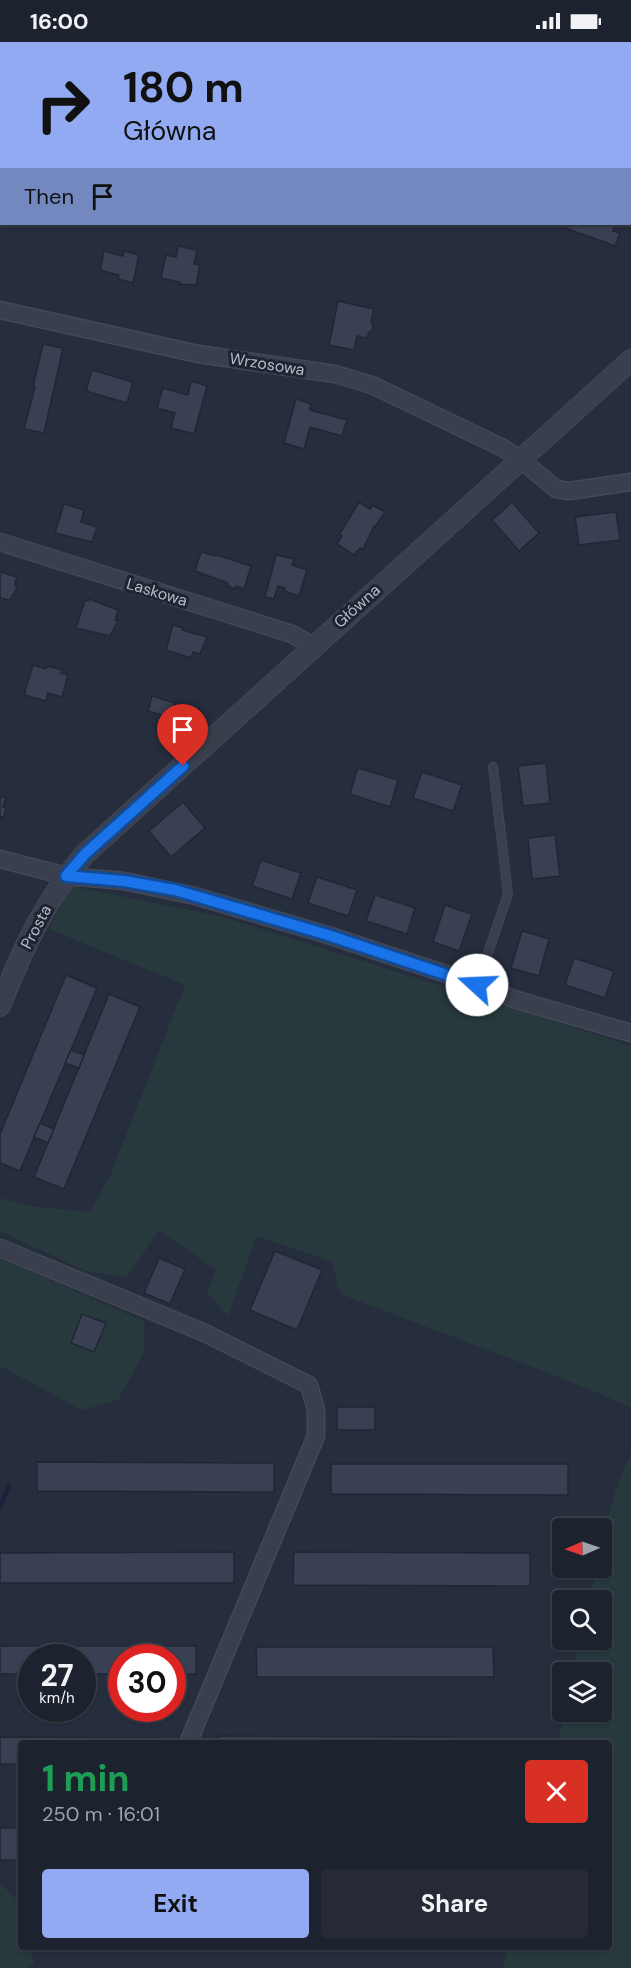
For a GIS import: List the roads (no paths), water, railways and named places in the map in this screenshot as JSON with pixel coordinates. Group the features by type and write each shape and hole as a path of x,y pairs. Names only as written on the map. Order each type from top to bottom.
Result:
{"street":[{"name":"Wrzosowa","path":"0,310 198,354 335,374 372,385 520,459 556,489 569,491 631,482"},
{"name":"Główna","path":"85,854 631,360"},
{"name":"Laskowa","path":"0,542 292,634 313,646"},
{"name":"Prosta","path":"0,1006 34,927 66,876 85,854"},
{"path":"0,859 66,876 124,881 175,890 328,935 520,1001 631,1033"},
{"path":"0,1248 205,1333 309,1385 316,1410 316,1436 189,1740"}],"lane":[{"path":"477,985 508,894 493,766"}],"waterway":[{"path":"0,1508 9,1485"}]}
